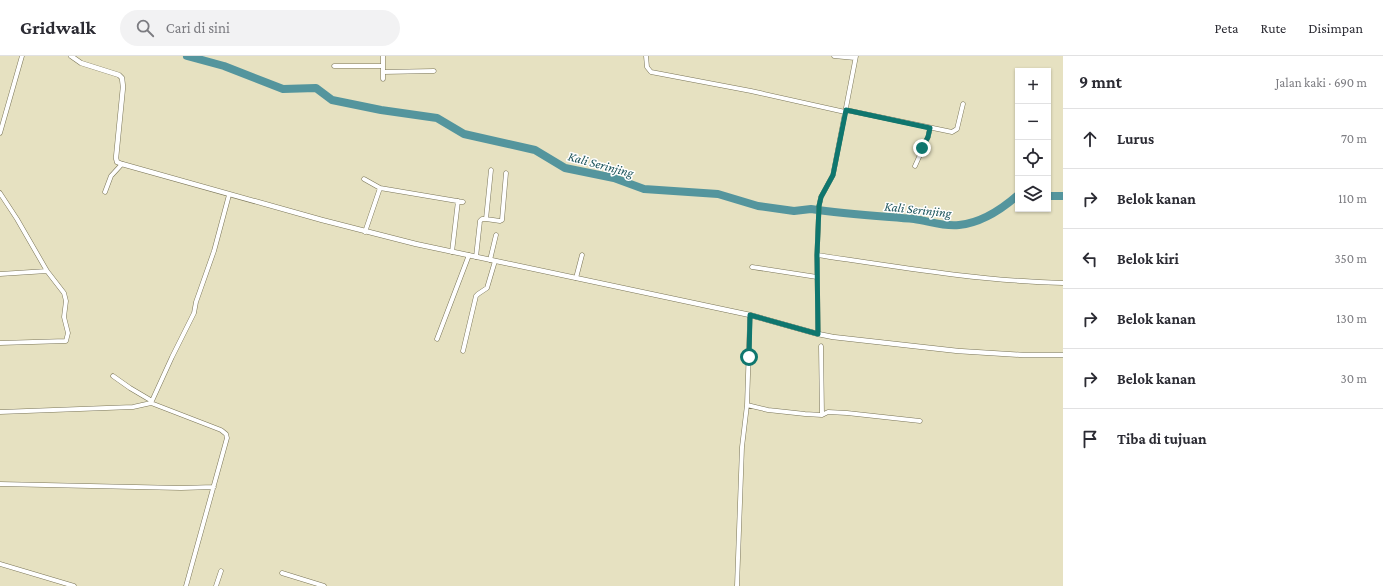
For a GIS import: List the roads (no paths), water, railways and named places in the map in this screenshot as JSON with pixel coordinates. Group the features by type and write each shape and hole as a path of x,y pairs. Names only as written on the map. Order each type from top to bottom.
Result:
{"street":[{"path":"0,132 2,119 22,56"},
{"path":"71,56 81,63 119,75 122,78 123,87 116,158 118,162 122,164 365,232 452,252 750,315 818,334 958,351 1023,355 1063,355"},
{"path":"383,56 383,79"},
{"path":"646,56 647,67 651,72 713,83 930,128 950,131 955,130 957,128 963,104"},
{"path":"818,334 817,255 819,206 821,197 833,175 855,57 834,56"},
{"path":"334,66 383,66"},
{"path":"383,72 434,72"},
{"path":"915,166 928,137 930,128"},
{"path":"105,192 111,176 122,164"},
{"path":"486,219 491,170"},
{"path":"476,257 480,221 482,219 502,220 506,173"},
{"path":"364,179 380,188 460,202 452,252"},
{"path":"365,232 380,188"},
{"path":"0,193 47,271 65,296 66,301 64,317 68,328 67,340 0,343"},
{"path":"0,412 133,407 151,402 194,312 196,302 214,252 229,195"},
{"path":"463,351 476,296 487,288 496,235"},
{"path":"437,339 469,255"},
{"path":"576,278 582,255"},
{"path":"817,255 896,267 988,278 1063,283"},
{"path":"752,267 817,277"},
{"path":"0,274 47,271"},
{"path":"737,586 742,447 747,405 750,315"},
{"path":"821,346 822,415"},
{"path":"113,376 151,402 216,428 226,434 227,442 186,586"},
{"path":"747,405 805,414 822,415 828,412 847,413 920,421"},
{"path":"0,484 181,488 214,487"},
{"path":"0,564 74,586"},
{"path":"216,586 221,571"},
{"path":"282,573 324,586"}],"waterway":[{"name":"Kali Serinjing","path":"187,56 224,66 283,89 316,88 332,100 381,110 437,118 464,134 535,150 565,168 614,178 644,189 718,194 758,206 794,211 811,209 849,214 914,219 942,225 967,224 983,218 998,210 1015,197"},
{"name":"Kali Serinjing","path":"1051,196 1063,196"}]}
